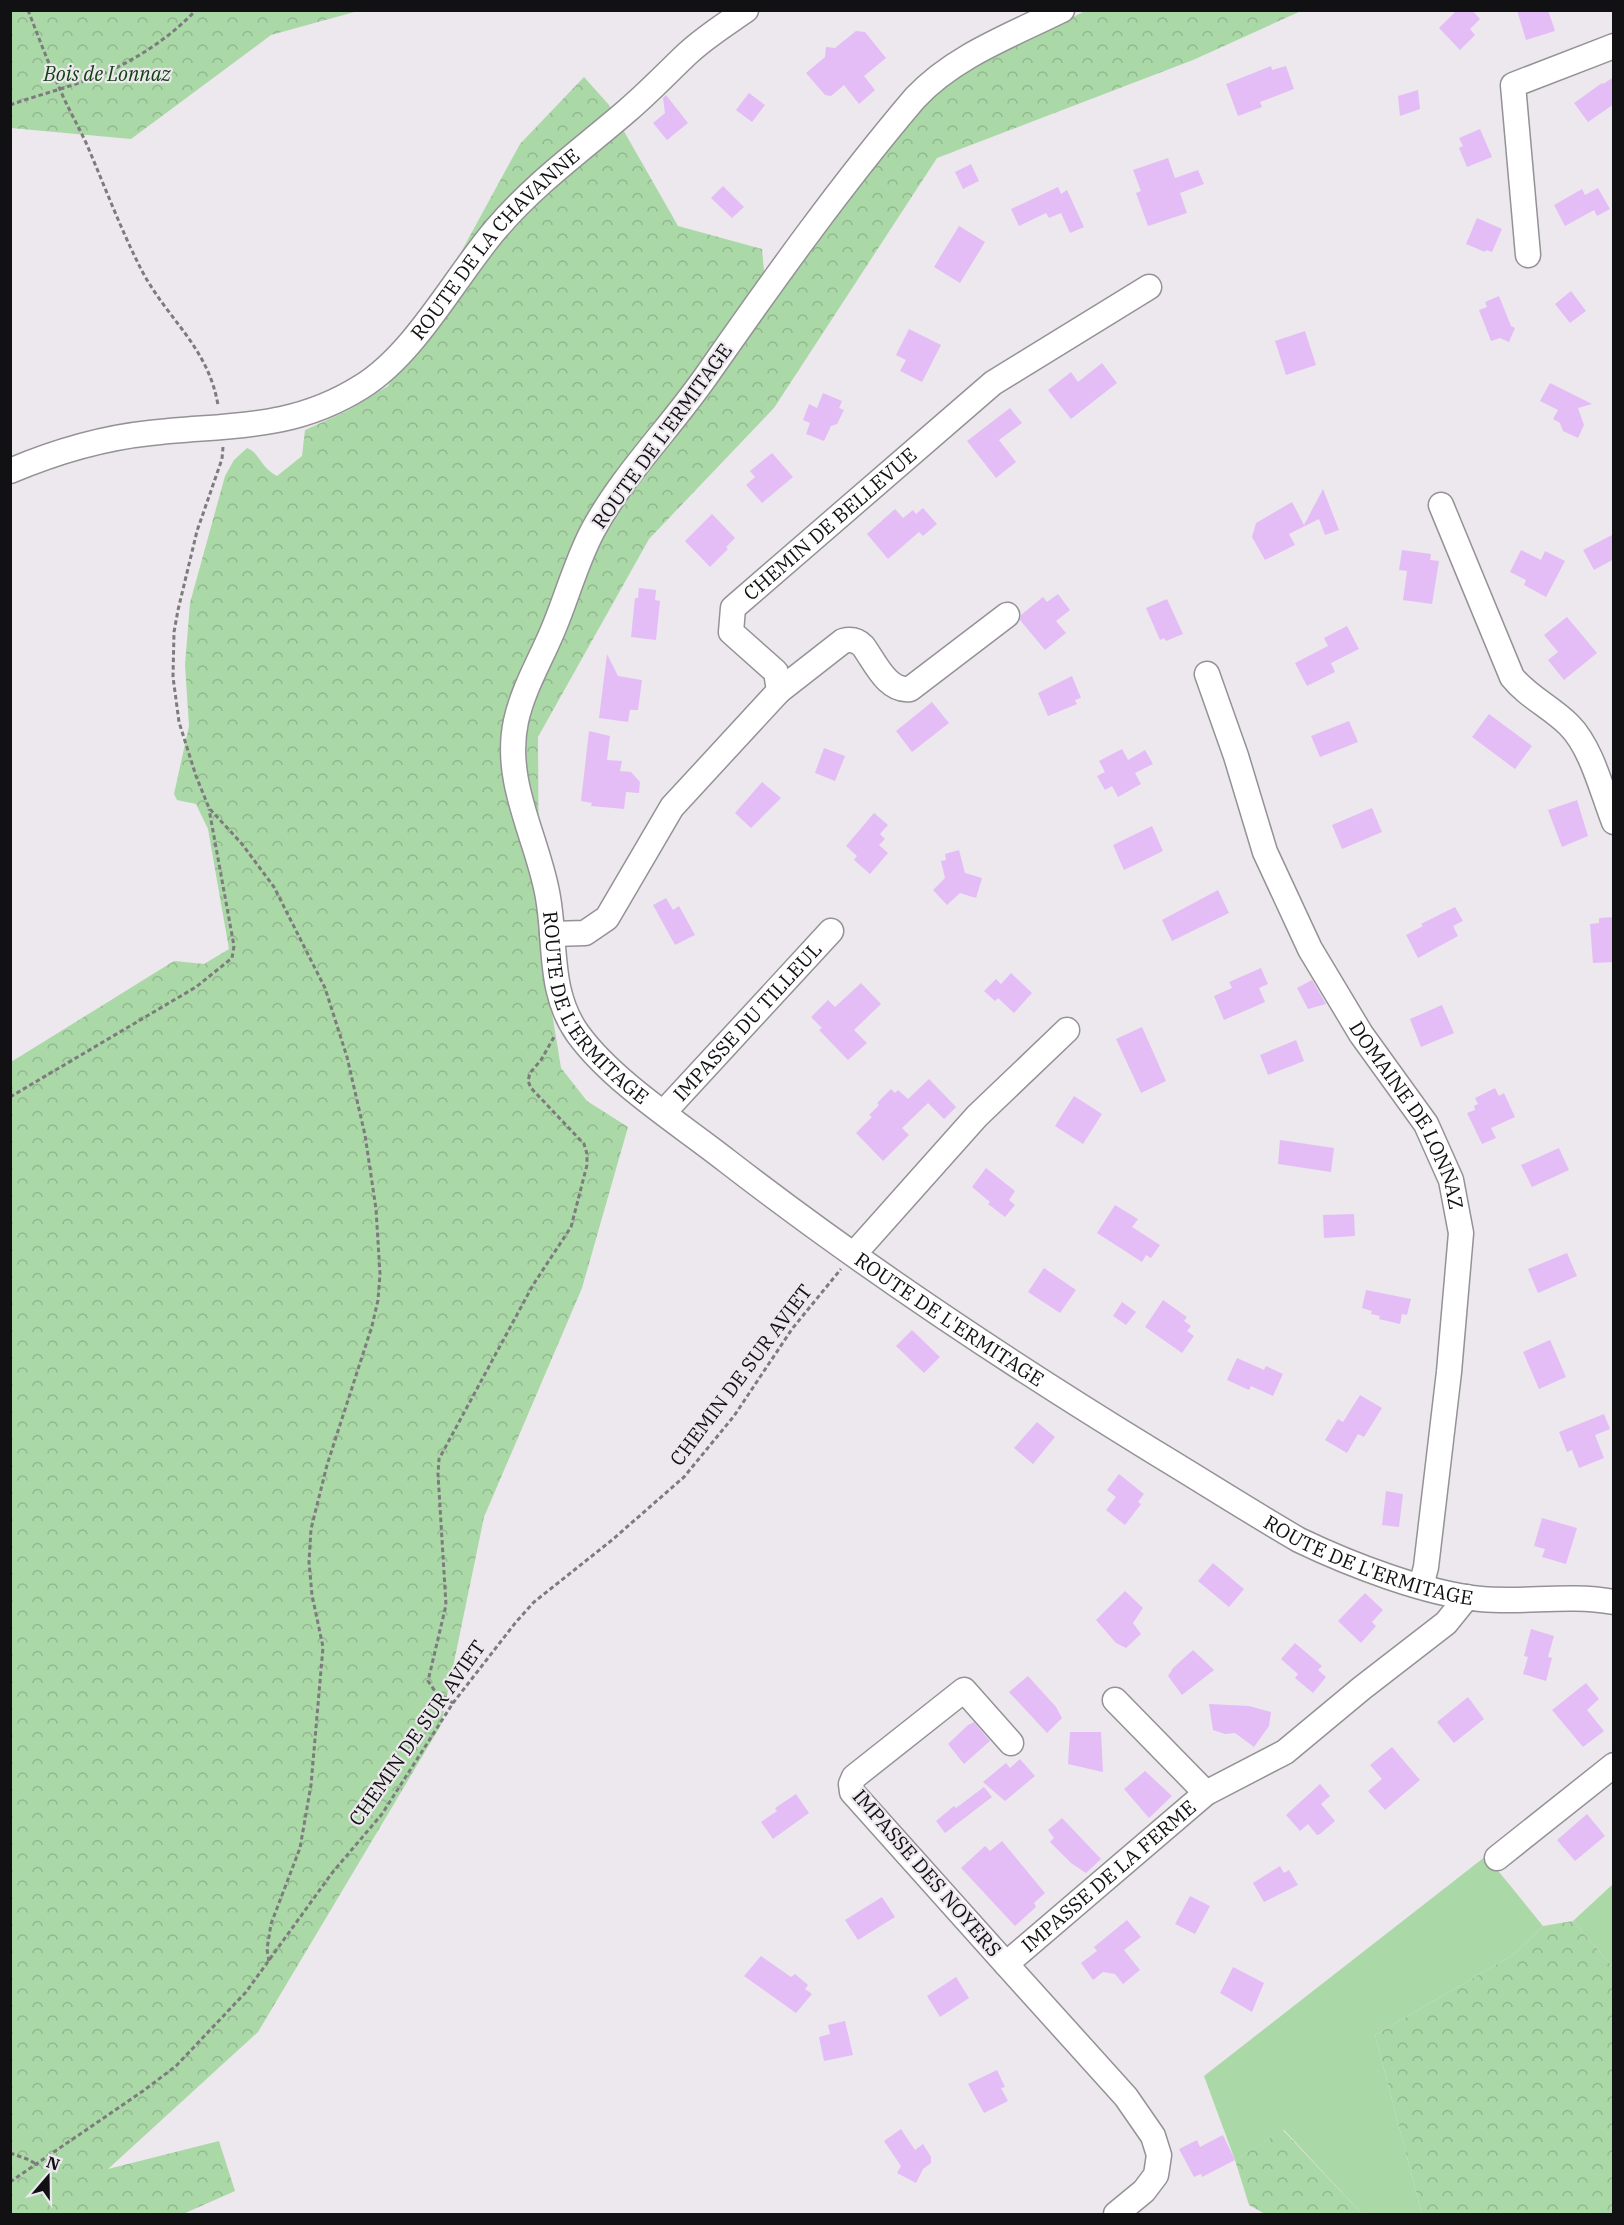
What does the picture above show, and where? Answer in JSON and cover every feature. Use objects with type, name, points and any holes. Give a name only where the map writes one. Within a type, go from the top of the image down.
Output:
[{"type":"street","name":"ROUTE DE LA CHAVANNE","points":[[10,471],[69,450],[115,438],[263,424],[304,413],[346,396],[378,375],[404,350],[497,228],[530,193],[642,98],[688,53],[716,30],[746,10]]},
{"type":"street","name":"ROUTE DE L'ERMITAGE","points":[[1062,10],[953,66],[930,83],[915,98],[767,289],[706,376],[640,461],[594,529],[582,552],[552,633],[527,685],[515,723],[512,764],[515,784],[546,885],[555,976],[566,1014],[580,1037],[598,1058],[773,1197],[1044,1384],[1283,1531],[1338,1557],[1421,1586],[1467,1597],[1498,1600],[1575,1597],[1614,1602]]},
{"type":"street","points":[[1528,255],[1513,85],[1614,46]]},
{"type":"street","name":"CHEMIN DE BELLEVUE","points":[[779,691],[776,672],[731,632],[733,608],[993,383],[1149,287]]},
{"type":"street","points":[[1441,505],[1512,677],[1529,694],[1562,719],[1577,735],[1588,755],[1614,822]]},
{"type":"street","points":[[552,934],[585,933],[607,918],[672,807],[779,691],[843,641],[860,642],[890,684],[900,689],[910,689],[1007,615]]},
{"type":"street","name":"DOMAINE DE LONNAZ","points":[[1207,674],[1236,756],[1265,852],[1310,949],[1361,1034],[1426,1124],[1451,1180],[1461,1233],[1449,1372],[1426,1568],[1421,1586]]},
{"type":"street","points":[[668,1115],[800,984],[832,942]]},
{"type":"street","points":[[854,1254],[976,1116],[1067,1030]]},
{"type":"street","name":"IMPASSE DE LA FERME","points":[[1116,2214],[1144,2191],[1156,2175],[1159,2155],[1154,2136],[1126,2097],[1006,1964],[1206,1793],[1285,1752],[1446,1623],[1467,1597]]},
{"type":"street","name":"IMPASSE DES NOYERS","points":[[1006,1964],[852,1792],[851,1784],[854,1777],[964,1690],[1011,1743]]},
{"type":"street","points":[[1115,1700],[1206,1793]]},
{"type":"street","points":[[1497,1858],[1614,1765]]},
{"type":"path","points":[[10,1097],[196,987],[232,958],[234,946],[209,808],[178,722],[173,655],[174,632],[197,531],[224,450],[215,388],[210,372],[193,343],[144,274],[59,89],[28,10]]},
{"type":"path","points":[[10,105],[95,77],[131,60],[165,37],[196,10]]},
{"type":"path","points":[[209,808],[242,844],[274,887],[325,988],[354,1087],[368,1155],[378,1230],[380,1274],[378,1300],[372,1326],[327,1465],[311,1529],[309,1562],[312,1595],[322,1647],[312,1773],[300,1848],[280,1895],[268,1936],[268,1962]]},
{"type":"path","points":[[453,1703],[435,1691],[428,1681],[446,1605],[439,1459],[533,1285],[571,1227],[577,1209],[586,1166],[587,1154],[584,1144],[531,1088],[528,1081],[530,1073],[541,1060],[566,1014]]},
{"type":"path","name":"CHEMIN DE SUR AVIET","points":[[10,2182],[144,2091],[176,2066],[246,1992],[332,1874],[382,1814],[453,1703],[490,1654],[534,1602],[612,1540],[684,1477],[734,1416],[803,1314],[854,1254]]},
{"type":"path","points":[[10,2153],[27,2158],[38,2165]]},
{"type":"green space","name":"Bois de Lonnaz","points":[[10,11],[358,11],[271,35],[131,139],[11,128]]},
{"type":"green space","points":[[1085,11],[1301,11],[1193,60],[937,158],[774,408],[649,539],[538,737],[539,903],[561,1068],[587,1101],[628,1127],[582,1288],[484,1517],[441,1725],[258,2032],[108,2169],[219,2141],[235,2191],[183,2214],[11,2214],[11,1062],[174,961],[204,964],[229,949],[208,829],[196,804],[177,800],[174,794],[189,726],[185,665],[190,603],[225,476],[234,460],[247,448],[255,453],[267,469],[277,476],[302,456],[305,430],[347,411],[388,386],[520,144],[584,77],[609,105],[678,226],[762,249],[767,305],[940,83]]},
{"type":"green space","points":[[1486,1856],[1543,1926],[1513,1955],[1375,2035],[1422,2214],[1362,2214],[1284,2130],[1235,2160],[1204,2076]]},
{"type":"green space","points":[[1613,1884],[1613,1967],[1573,1921]]},
{"type":"green space","points":[[1573,1921],[1613,1967],[1613,2214],[1422,2214],[1375,2035],[1513,1955],[1543,1926]]},
{"type":"green space","points":[[1283,2130],[1362,2214],[1265,2214],[1249,2205],[1235,2160]]},
{"type":"building","points":[[1457,10],[1472,10],[1480,19],[1470,29],[1475,35],[1460,50],[1439,28]]},
{"type":"building","points":[[1517,10],[1548,10],[1555,31],[1526,40]]},
{"type":"building","points":[[856,31],[865,32],[886,58],[864,76],[875,90],[859,104],[844,85],[831,96],[825,95],[806,73],[825,57],[826,47],[835,48]]},
{"type":"building","points":[[1271,66],[1272,70],[1286,66],[1294,89],[1260,102],[1262,107],[1238,116],[1226,84]]},
{"type":"building","points":[[1614,77],[1614,104],[1588,122],[1574,103]]},
{"type":"building","points":[[1418,90],[1420,109],[1400,116],[1398,96]]},
{"type":"building","points":[[749,93],[765,105],[752,122],[736,110]]},
{"type":"building","points":[[666,95],[688,123],[667,140],[653,123],[665,113],[663,98]]},
{"type":"building","points":[[1480,129],[1492,157],[1467,167],[1459,148],[1463,146],[1459,138]]},
{"type":"building","points":[[1168,158],[1175,178],[1198,170],[1204,184],[1180,193],[1187,213],[1148,226],[1136,193],[1141,191],[1133,170]]},
{"type":"building","points":[[971,164],[979,181],[963,189],[955,172]]},
{"type":"building","points":[[723,186],[744,207],[732,218],[711,198]]},
{"type":"building","points":[[1058,187],[1061,194],[1067,190],[1084,227],[1070,233],[1061,213],[1049,218],[1046,213],[1019,226],[1011,209]]},
{"type":"building","points":[[1598,188],[1610,209],[1597,216],[1594,210],[1565,226],[1554,205],[1582,189],[1585,195]]},
{"type":"building","points":[[1477,218],[1502,229],[1492,252],[1486,250],[1485,252],[1466,244]]},
{"type":"building","points":[[959,226],[985,242],[960,283],[934,267]]},
{"type":"building","points":[[1571,291],[1586,311],[1570,323],[1555,304]]},
{"type":"building","points":[[1499,296],[1511,326],[1515,328],[1509,342],[1500,338],[1491,341],[1479,310],[1487,307],[1485,302]]},
{"type":"building","points":[[909,329],[941,345],[922,382],[900,371],[906,360],[896,355]]},
{"type":"building","points":[[1305,331],[1316,365],[1286,375],[1275,341]]},
{"type":"building","points":[[1102,363],[1117,383],[1071,419],[1048,390],[1071,372],[1078,382]]},
{"type":"building","points":[[1550,383],[1592,404],[1578,408],[1584,425],[1578,438],[1563,431],[1560,423],[1553,419],[1558,410],[1540,401]]},
{"type":"building","points":[[823,393],[842,401],[839,408],[844,410],[837,424],[831,426],[824,441],[806,434],[810,423],[803,420],[809,404],[817,408]]},
{"type":"building","points":[[1010,408],[1022,423],[999,440],[1016,462],[996,478],[967,441]]},
{"type":"building","points":[[772,453],[793,477],[762,503],[746,485],[755,477],[750,471]]},
{"type":"building","points":[[1323,489],[1339,530],[1325,535],[1319,519],[1289,534],[1295,545],[1265,560],[1252,537],[1256,523],[1292,502],[1304,525]]},
{"type":"building","points":[[923,508],[937,524],[923,536],[919,532],[888,559],[867,534],[895,509],[903,518],[913,510],[916,514]]},
{"type":"building","points":[[712,514],[735,538],[726,547],[728,549],[710,567],[685,541]]},
{"type":"building","points":[[1614,534],[1614,559],[1594,570],[1583,550]]},
{"type":"building","points":[[1402,550],[1431,554],[1430,560],[1439,561],[1432,604],[1403,600],[1407,571],[1399,570]]},
{"type":"building","points":[[1521,550],[1541,560],[1545,551],[1565,561],[1546,597],[1524,585],[1526,580],[1510,572]]},
{"type":"building","points":[[639,588],[656,590],[655,600],[660,601],[656,640],[631,637],[635,598],[638,598]]},
{"type":"building","points":[[1058,594],[1070,610],[1056,621],[1066,633],[1045,650],[1020,620],[1021,615],[1043,597],[1047,602]]},
{"type":"building","points":[[1167,599],[1183,634],[1166,641],[1164,638],[1160,640],[1146,608]]},
{"type":"building","points":[[1567,617],[1597,653],[1564,680],[1548,660],[1558,652],[1544,635]]},
{"type":"building","points":[[1347,626],[1359,649],[1331,663],[1335,672],[1307,686],[1295,663],[1328,646],[1324,638]]},
{"type":"building","points":[[607,654],[618,676],[642,680],[638,710],[630,710],[628,722],[599,718]]},
{"type":"building","points":[[1072,676],[1081,698],[1075,700],[1077,704],[1048,716],[1038,693]]},
{"type":"building","points":[[932,702],[949,723],[912,752],[896,731]]},
{"type":"building","points":[[1489,714],[1532,746],[1515,769],[1472,737]]},
{"type":"building","points":[[1349,721],[1358,742],[1320,757],[1311,736]]},
{"type":"building","points":[[589,731],[610,736],[607,760],[622,761],[620,771],[631,772],[640,782],[639,793],[626,792],[624,809],[591,806],[592,803],[581,801]]},
{"type":"building","points":[[824,748],[845,756],[835,781],[815,773]]},
{"type":"building","points":[[1122,749],[1128,760],[1145,750],[1153,764],[1135,773],[1141,784],[1118,797],[1112,786],[1105,790],[1097,776],[1105,772],[1099,761]]},
{"type":"building","points":[[762,782],[781,798],[751,828],[735,813]]},
{"type":"building","points":[[1577,800],[1588,836],[1562,847],[1548,810]]},
{"type":"building","points":[[1372,808],[1382,832],[1342,849],[1332,825]]},
{"type":"building","points":[[874,813],[888,825],[880,834],[885,839],[879,845],[888,853],[870,874],[854,860],[857,856],[846,846]]},
{"type":"building","points":[[1152,826],[1163,851],[1124,870],[1113,845]]},
{"type":"building","points":[[959,850],[965,873],[982,878],[976,898],[960,893],[947,905],[933,890],[945,878],[941,861],[946,860],[945,854]]},
{"type":"building","points":[[1218,890],[1229,913],[1172,941],[1162,920]]},
{"type":"building","points":[[666,898],[673,910],[679,906],[695,935],[675,945],[653,905]]},
{"type":"building","points":[[1455,907],[1463,921],[1453,926],[1458,936],[1418,958],[1406,935],[1423,926],[1421,924]]},
{"type":"building","points":[[1614,917],[1614,962],[1593,963],[1590,924],[1599,923],[1599,918]]},
{"type":"building","points":[[1261,968],[1268,984],[1259,988],[1265,1002],[1224,1020],[1214,996],[1232,988],[1229,982]]},
{"type":"building","points":[[1011,973],[1032,993],[1014,1013],[998,998],[995,1001],[984,991],[996,979],[1001,984]]},
{"type":"building","points":[[1312,980],[1326,1004],[1308,1009],[1297,988]]},
{"type":"building","points":[[861,983],[881,1004],[854,1030],[867,1043],[848,1060],[819,1030],[822,1028],[811,1017],[828,1000],[835,1007]]},
{"type":"building","points":[[1442,1005],[1454,1033],[1421,1047],[1410,1019]]},
{"type":"building","points":[[1142,1027],[1166,1081],[1141,1093],[1116,1039]]},
{"type":"building","points":[[1296,1040],[1304,1061],[1268,1075],[1260,1055]]},
{"type":"building","points":[[929,1079],[956,1107],[944,1119],[928,1103],[902,1128],[909,1135],[883,1161],[856,1133],[872,1117],[869,1115],[879,1105],[877,1103],[891,1089],[895,1093],[898,1090],[908,1099]]},
{"type":"building","points":[[1495,1088],[1499,1096],[1504,1093],[1515,1117],[1491,1128],[1496,1138],[1482,1144],[1467,1113],[1475,1110],[1474,1106],[1478,1104],[1475,1098]]},
{"type":"building","points":[[1074,1096],[1102,1114],[1083,1144],[1055,1126]]},
{"type":"building","points":[[1280,1140],[1334,1148],[1331,1172],[1278,1164]]},
{"type":"building","points":[[1559,1148],[1569,1170],[1532,1187],[1521,1165]]},
{"type":"building","points":[[986,1168],[1015,1191],[1009,1200],[1015,1205],[1005,1217],[988,1204],[990,1202],[972,1187]]},
{"type":"building","points":[[1115,1205],[1138,1219],[1132,1227],[1160,1245],[1151,1258],[1146,1255],[1142,1262],[1097,1233]]},
{"type":"building","points":[[1354,1214],[1355,1236],[1324,1238],[1323,1215]]},
{"type":"building","points":[[1567,1253],[1577,1276],[1538,1293],[1528,1269]]},
{"type":"building","points":[[1044,1268],[1076,1290],[1060,1313],[1028,1292]]},
{"type":"building","points":[[1366,1290],[1411,1299],[1407,1315],[1402,1314],[1400,1324],[1379,1319],[1380,1316],[1371,1314],[1372,1311],[1362,1308]]},
{"type":"building","points":[[1163,1300],[1187,1317],[1184,1321],[1191,1326],[1187,1331],[1194,1336],[1182,1353],[1145,1327]]},
{"type":"building","points":[[1122,1302],[1136,1312],[1126,1325],[1113,1316]]},
{"type":"building","points":[[912,1330],[940,1357],[924,1373],[896,1346]]},
{"type":"building","points":[[1550,1340],[1566,1377],[1539,1389],[1523,1352]]},
{"type":"building","points":[[1237,1358],[1264,1370],[1266,1366],[1283,1374],[1273,1396],[1251,1386],[1249,1390],[1227,1380]]},
{"type":"building","points":[[1360,1395],[1382,1408],[1364,1437],[1358,1434],[1347,1453],[1325,1440],[1338,1419],[1343,1422]]},
{"type":"building","points":[[1604,1414],[1610,1429],[1595,1435],[1604,1458],[1579,1468],[1572,1450],[1567,1452],[1559,1432]]},
{"type":"building","points":[[1037,1422],[1055,1437],[1033,1464],[1014,1448]]},
{"type":"building","points":[[1119,1474],[1144,1494],[1138,1502],[1141,1504],[1125,1525],[1106,1510],[1116,1497],[1107,1490]]},
{"type":"building","points":[[1386,1491],[1403,1494],[1399,1527],[1382,1525]]},
{"type":"building","points":[[1542,1518],[1577,1528],[1566,1564],[1542,1557],[1545,1549],[1534,1546]]},
{"type":"building","points":[[1213,1563],[1244,1589],[1229,1607],[1198,1581]]},
{"type":"building","points":[[1125,1591],[1143,1608],[1133,1623],[1141,1634],[1126,1648],[1116,1643],[1096,1620]]},
{"type":"building","points":[[1365,1593],[1383,1610],[1372,1622],[1376,1626],[1361,1643],[1338,1621]]},
{"type":"building","points":[[1531,1629],[1554,1636],[1548,1657],[1552,1658],[1546,1681],[1523,1674],[1528,1657],[1524,1656]]},
{"type":"building","points":[[1295,1643],[1322,1666],[1318,1670],[1326,1677],[1313,1693],[1295,1678],[1298,1674],[1281,1659]]},
{"type":"building","points":[[1193,1650],[1214,1670],[1182,1695],[1168,1676],[1173,1668]]},
{"type":"building","points":[[1028,1676],[1056,1707],[1062,1718],[1047,1733],[1009,1692]]},
{"type":"building","points":[[1586,1683],[1599,1699],[1587,1710],[1604,1731],[1583,1747],[1552,1710]]},
{"type":"building","points":[[1468,1697],[1484,1719],[1454,1743],[1437,1722]]},
{"type":"building","points":[[1209,1704],[1249,1706],[1271,1712],[1269,1726],[1254,1747],[1235,1733],[1225,1734],[1213,1730]]},
{"type":"building","points":[[974,1722],[990,1741],[964,1764],[948,1744]]},
{"type":"building","points":[[1070,1732],[1101,1732],[1103,1772],[1068,1764]]},
{"type":"building","points":[[1392,1747],[1420,1780],[1385,1810],[1368,1791],[1382,1779],[1370,1765]]},
{"type":"building","points":[[1020,1759],[1035,1776],[1005,1801],[983,1782],[1006,1763],[1010,1768]]},
{"type":"building","points":[[1145,1771],[1172,1796],[1149,1818],[1124,1789]]},
{"type":"building","points":[[1320,1784],[1330,1796],[1321,1804],[1335,1821],[1317,1835],[1308,1824],[1300,1831],[1286,1815]]},
{"type":"building","points":[[984,1787],[992,1797],[945,1833],[936,1821],[954,1806],[956,1808]]},
{"type":"building","points":[[796,1794],[809,1813],[773,1839],[761,1822],[777,1811],[775,1808]]},
{"type":"building","points":[[1587,1814],[1605,1836],[1575,1861],[1557,1840]]},
{"type":"building","points":[[1062,1818],[1101,1859],[1086,1873],[1071,1863],[1050,1842],[1054,1838],[1048,1830]]},
{"type":"building","points":[[1002,1841],[1045,1893],[1034,1903],[1036,1907],[1015,1926],[961,1868],[985,1846],[990,1851]]},
{"type":"building","points":[[1280,1866],[1284,1873],[1289,1870],[1298,1885],[1264,1902],[1253,1883]]},
{"type":"building","points":[[1190,1896],[1210,1906],[1195,1934],[1175,1924]]},
{"type":"building","points":[[882,1897],[895,1917],[858,1940],[845,1920]]},
{"type":"building","points":[[1127,1920],[1141,1937],[1124,1950],[1140,1970],[1123,1984],[1115,1974],[1103,1972],[1093,1980],[1081,1963],[1097,1951],[1094,1947]]},
{"type":"building","points":[[761,1956],[791,1977],[795,1974],[808,1985],[805,1989],[812,1994],[796,2013],[744,1976]]},
{"type":"building","points":[[1233,1967],[1264,1983],[1252,2012],[1220,1993]]},
{"type":"building","points":[[956,1977],[969,1998],[940,2017],[927,1996]]},
{"type":"building","points":[[845,2021],[853,2055],[824,2061],[819,2037],[830,2034],[828,2025]]},
{"type":"building","points":[[997,2070],[1005,2087],[1001,2088],[1008,2101],[984,2113],[968,2084]]},
{"type":"building","points":[[901,2129],[915,2150],[923,2144],[931,2157],[931,2163],[923,2169],[916,2183],[897,2173],[901,2166],[884,2141]]},
{"type":"building","points":[[1223,2135],[1235,2160],[1202,2177],[1201,2174],[1194,2177],[1179,2149],[1197,2140],[1200,2147]]}]
